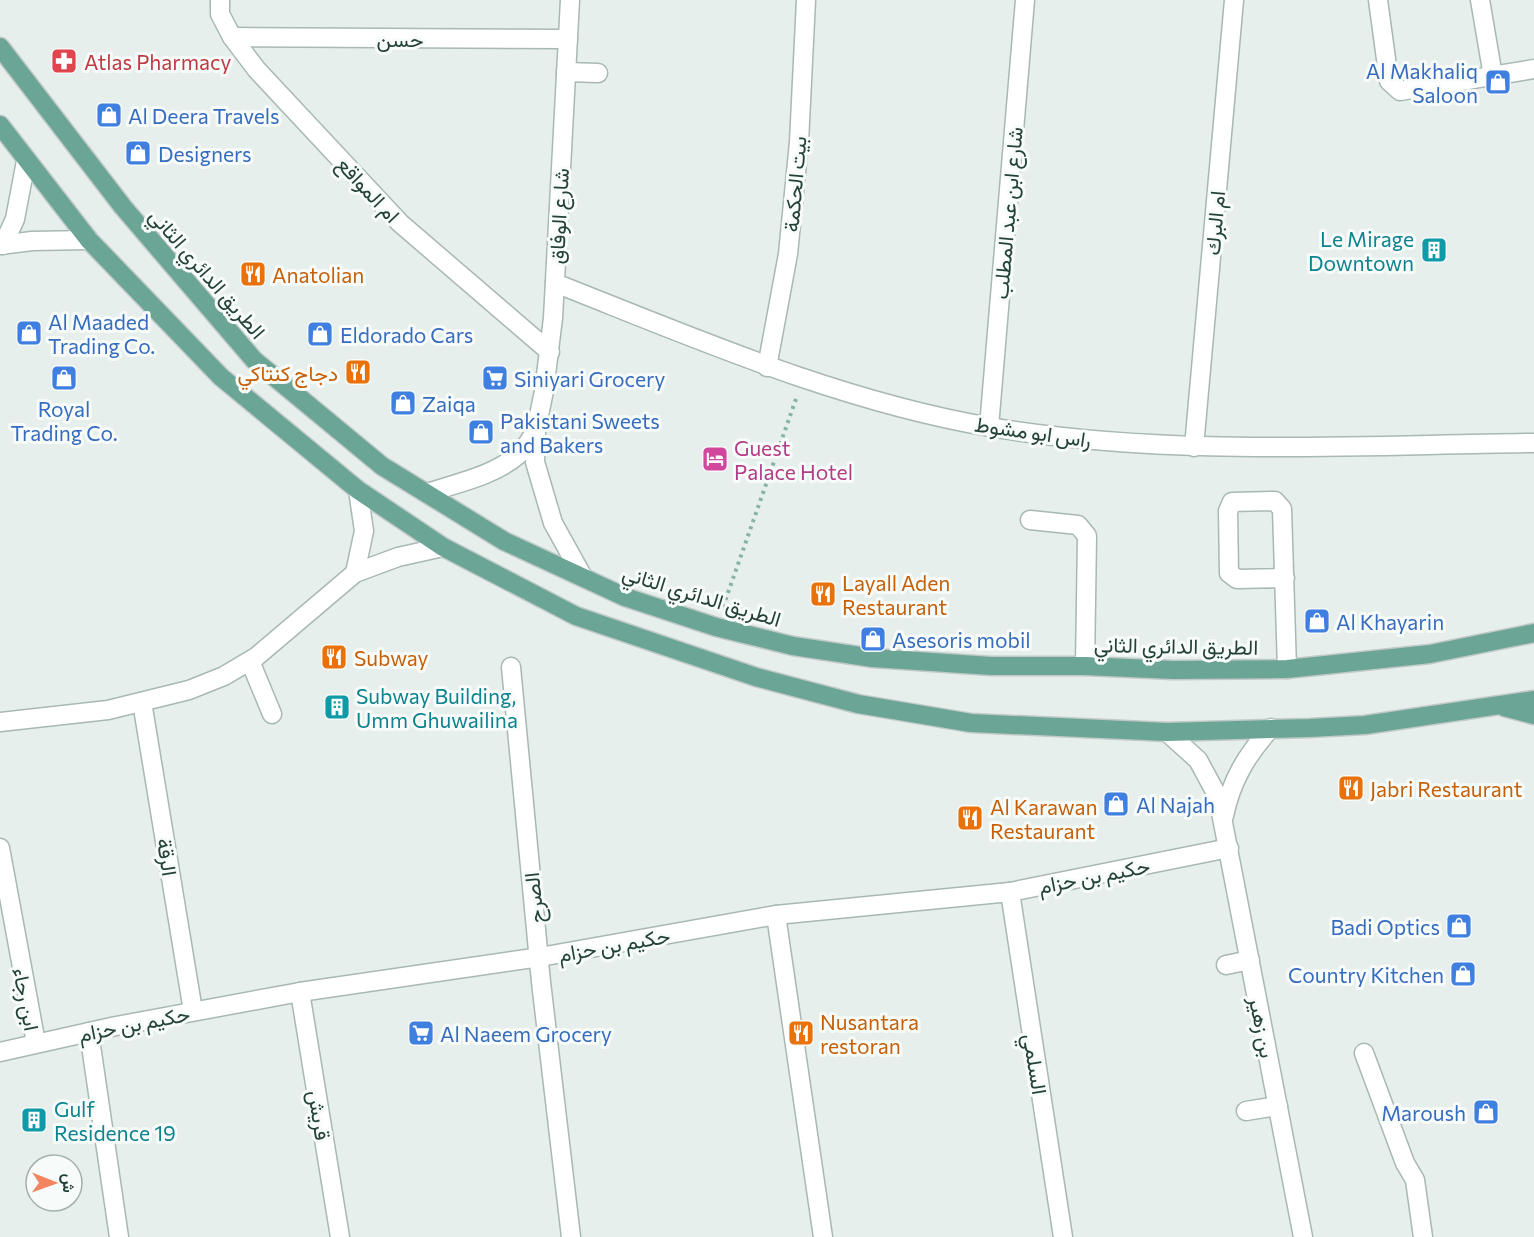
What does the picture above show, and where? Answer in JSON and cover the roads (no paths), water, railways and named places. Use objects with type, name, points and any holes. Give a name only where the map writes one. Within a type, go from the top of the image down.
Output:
[{"type":"main road","name":"الطريق الدائري الثاني","points":[[0,47],[123,207],[254,360],[382,466],[504,541],[625,597],[716,627],[794,646],[873,658],[991,666],[1085,666],[1173,670],[1287,669],[1391,660],[1508,640],[1534,633]]},
{"type":"main road","points":[[0,125],[89,240],[221,377],[358,490],[443,547],[576,616],[756,677],[858,705],[971,723],[1167,732],[1271,729],[1365,725],[1503,707],[1534,700]]},
{"type":"main road","points":[[1508,640],[1534,625]]},
{"type":"main road","points":[[1503,707],[1534,716]]},
{"type":"street","name":"ام المواقع","points":[[220,0],[220,14],[232,37],[257,70],[400,223],[550,352]]},
{"type":"street","name":"شارع الوفاق","points":[[570,0],[550,352],[536,430],[535,462],[553,523],[583,577]]},
{"type":"street","name":"بيت الحكمة","points":[[767,367],[788,254],[798,142],[806,0]]},
{"type":"street","name":"شارع ابن عبد المطلب","points":[[989,427],[1026,0]]},
{"type":"street","name":"ام البرك","points":[[1194,447],[1234,0]]},
{"type":"street","points":[[1378,0],[1389,81],[1400,91],[1534,69]]},
{"type":"street","points":[[1480,0],[1493,76]]},
{"type":"street","name":"حسن","points":[[232,37],[568,39]]},
{"type":"street","points":[[566,72],[598,73]]},
{"type":"street","points":[[1,245],[15,219],[26,161]]},
{"type":"street","points":[[1,245],[32,241],[89,240]]},
{"type":"street","name":"راس ابو مشوط","points":[[555,284],[767,367],[877,402],[989,427],[1071,438],[1194,447],[1534,443]]},
{"type":"street","name":"شارع الوفاق","points":[[427,493],[475,478],[500,466],[520,453],[536,430]]},
{"type":"street","points":[[355,573],[364,531],[358,490]]},
{"type":"street","points":[[1285,578],[1237,579],[1229,573],[1228,511],[1232,502],[1271,501],[1281,506],[1285,578],[1287,669]]},
{"type":"street","points":[[1030,520],[1078,525],[1087,536],[1085,666]]},
{"type":"street","points":[[0,722],[108,710],[189,690],[224,676],[253,659],[286,635],[355,573],[398,557],[443,547]]},
{"type":"street","points":[[253,659],[274,688]]},
{"type":"street","points":[[253,659],[272,714]]},
{"type":"street","name":"الصرح","points":[[511,667],[571,1237]]},
{"type":"street","name":"الرقة","points":[[142,702],[193,1011]]},
{"type":"street","name":"بن زهير","points":[[1223,817],[1228,797],[1245,760],[1271,729]]},
{"type":"street","name":"بن زهير","points":[[1167,732],[1198,760],[1215,790],[1223,817],[1303,1237]]},
{"type":"street","name":"ابن رجاء","points":[[0,848],[36,1043]]},
{"type":"street","name":"حكيم بن حزام","points":[[0,1052],[193,1011],[300,992],[540,957],[776,915],[1010,891],[1229,848]]},
{"type":"street","name":"السلمي","points":[[1010,891],[1063,1237]]},
{"type":"street","points":[[776,915],[823,1237]]},
{"type":"street","points":[[1226,965],[1250,960]]},
{"type":"street","name":"قريش","points":[[300,992],[340,1237]]},
{"type":"street","points":[[89,1032],[119,1237]]},
{"type":"street","points":[[1364,1053],[1405,1163],[1415,1180],[1423,1237]]},
{"type":"street","points":[[1246,1111],[1278,1106]]},
{"type":"place","name":"Atlas Pharmacy","points":[[64,61]]},
{"type":"place","name":"Al Makhaliq Saloon","points":[[1498,82]]},
{"type":"place","name":"Al Deera Travels","points":[[109,115]]},
{"type":"place","name":"Designers","points":[[138,153]]},
{"type":"place","name":"Le Mirage Downtown","points":[[1434,250]]},
{"type":"place","name":"Anatolian","points":[[253,274]]},
{"type":"place","name":"Al Maaded Trading Co.","points":[[29,333]]},
{"type":"place","name":"Eldorado Cars","points":[[320,334]]},
{"type":"place","name":"دجاج كنتاكي","points":[[358,372]]},
{"type":"place","name":"Royal Trading Co.","points":[[64,378]]},
{"type":"place","name":"Siniyari Grocery","points":[[495,378]]},
{"type":"place","name":"Zaiqa","points":[[403,403]]},
{"type":"place","name":"Pakistani Sweets and Bakers","points":[[481,432]]},
{"type":"place","name":"Guest Palace Hotel","points":[[715,459]]},
{"type":"place","name":"Layall Aden Restaurant","points":[[823,594]]},
{"type":"place","name":"Al Khayarin","points":[[1317,621]]},
{"type":"place","name":"Asesoris mobil","points":[[873,639]]},
{"type":"place","name":"Subway","points":[[334,657]]},
{"type":"place","name":"Subway Building, Umm Ghuwailina","points":[[337,707]]},
{"type":"place","name":"Jabri Restaurant","points":[[1351,788]]},
{"type":"place","name":"Al Najah","points":[[1116,804]]},
{"type":"place","name":"Al Karawan Restaurant","points":[[970,818]]},
{"type":"place","name":"Badi Optics","points":[[1459,926]]},
{"type":"place","name":"Country Kitchen","points":[[1463,974]]},
{"type":"place","name":"Al Naeem Grocery","points":[[421,1033]]},
{"type":"place","name":"Nusantara restoran","points":[[801,1033]]},
{"type":"place","name":"Maroush","points":[[1486,1112]]},
{"type":"place","name":"Gulf Residence 19","points":[[34,1120]]}]
